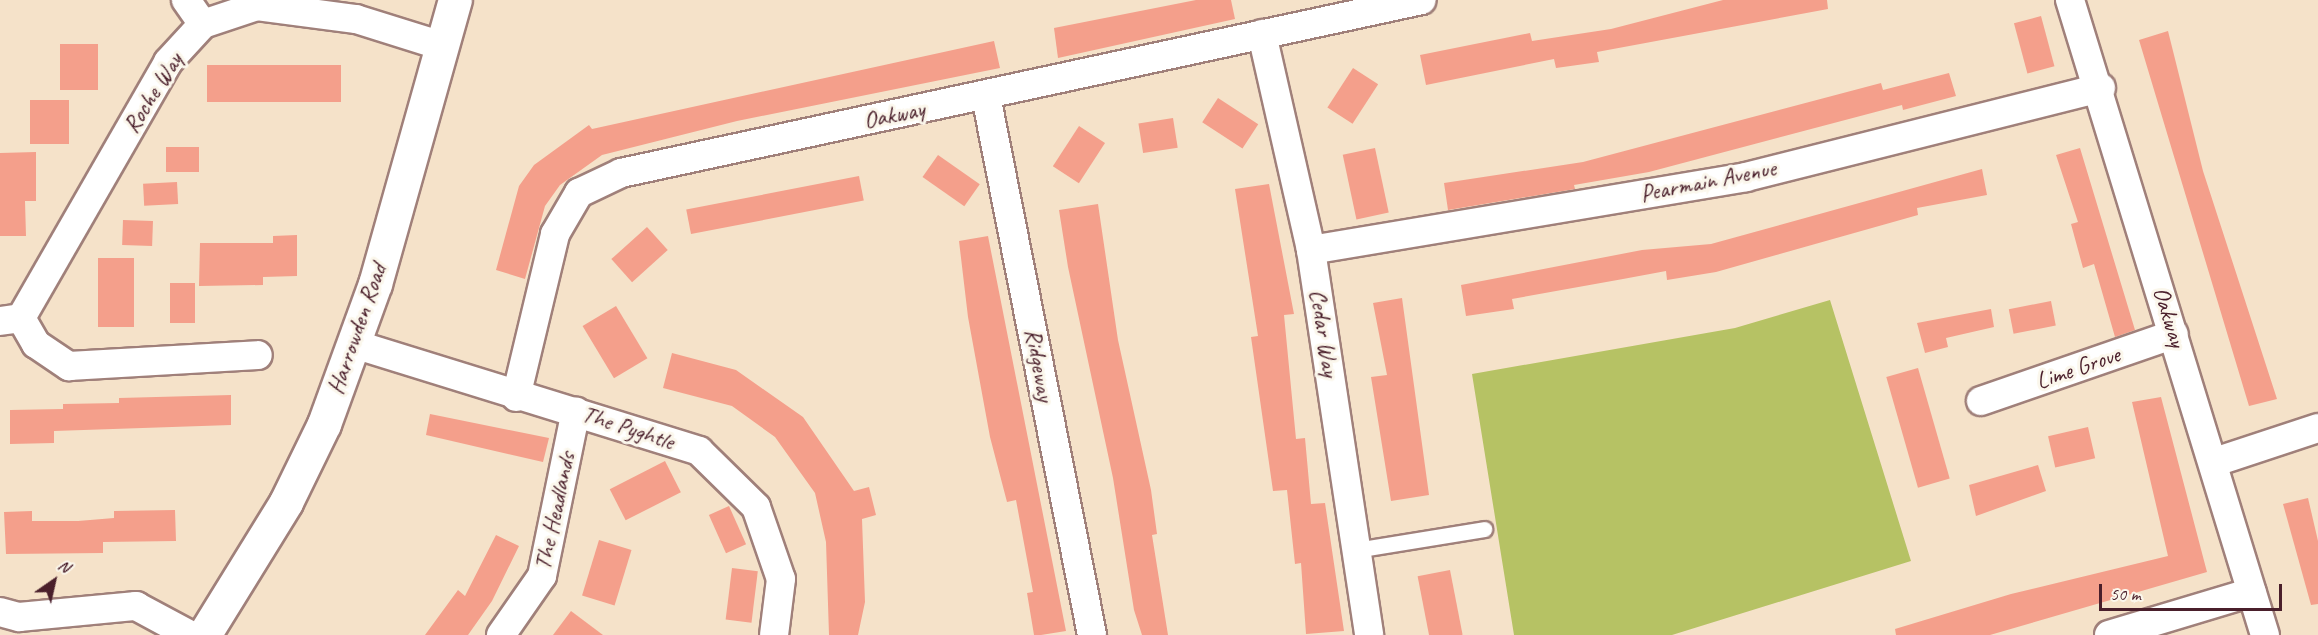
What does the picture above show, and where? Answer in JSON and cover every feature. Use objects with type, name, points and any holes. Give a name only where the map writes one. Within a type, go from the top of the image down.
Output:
[{"type":"main road","name":"Harrowden Road","points":[[204,635],[286,502],[324,424],[354,344],[455,0]]},
{"type":"street","points":[[186,0],[203,24]]},
{"type":"street","name":"Oakway","points":[[516,397],[555,234],[579,193],[621,173],[1422,0]]},
{"type":"street","name":"Oakway","points":[[2070,0],[2101,88],[2265,635]]},
{"type":"street","name":"Roche Way","points":[[258,355],[69,366],[36,344],[10,319],[168,62],[203,24],[257,6],[356,19],[442,45]]},
{"type":"street","name":"Cedar Way","points":[[1262,34],[1311,250],[1369,635]]},
{"type":"street","name":"Pearmain Avenue","points":[[1311,250],[1746,177],[2101,88]]},
{"type":"street","name":"Ridgeway","points":[[986,96],[1092,635]]},
{"type":"street","name":"Lime Grove","points":[[1981,401],[2174,334]]},
{"type":"street","name":"The Pyghtle","points":[[354,344],[516,397],[576,411],[699,451],[756,507],[781,579],[774,635]]},
{"type":"street","name":"The Headlands","points":[[501,635],[542,576],[576,411]]},
{"type":"street","points":[[2215,462],[2318,428]]},
{"type":"street","points":[[2109,635],[2252,592]]},
{"type":"street","points":[[0,612],[19,617],[136,606],[190,635]]},
{"type":"lane","points":[[1356,550],[1484,530]]},
{"type":"green space","points":[[1830,300],[1911,561],[1672,635],[1514,635],[1472,374],[1735,328]]},
{"type":"building","points":[[1196,0],[1231,0],[1235,19],[1058,58],[1054,28]]},
{"type":"building","points":[[1723,0],[1827,0],[1828,9],[1597,52],[1599,62],[1556,68],[1554,59],[1426,85],[1420,55],[1530,33],[1532,41],[1611,29]]},
{"type":"building","points":[[2041,16],[2054,66],[2027,73],[2014,23]]},
{"type":"building","points":[[2168,31],[2203,171],[2277,399],[2249,406],[2139,40]]},
{"type":"building","points":[[994,41],[1000,68],[737,121],[602,155],[560,185],[545,206],[525,279],[496,270],[519,186],[534,165],[589,125],[592,129]]},
{"type":"building","points":[[60,44],[98,44],[98,90],[60,90]]},
{"type":"building","points":[[207,65],[341,65],[341,102],[207,102]]},
{"type":"building","points":[[1353,68],[1378,84],[1353,124],[1327,107]]},
{"type":"building","points":[[1949,73],[1956,96],[1903,110],[1902,105],[1649,172],[1574,185],[1575,189],[1448,210],[1444,183],[1583,162],[1881,83],[1883,90]]},
{"type":"building","points":[[1218,98],[1258,124],[1242,148],[1202,122]]},
{"type":"building","points":[[30,100],[69,100],[69,144],[30,144]]},
{"type":"building","points":[[1173,118],[1178,148],[1143,153],[1138,123]]},
{"type":"building","points":[[1079,126],[1105,143],[1079,183],[1053,166]]},
{"type":"building","points":[[166,147],[199,147],[199,172],[166,172]]},
{"type":"building","points":[[1375,148],[1389,213],[1356,219],[1343,155]]},
{"type":"building","points":[[2080,148],[2135,330],[2115,337],[2094,264],[2083,268],[2071,224],[2078,222],[2056,155]]},
{"type":"building","points":[[36,152],[36,201],[25,201],[26,236],[0,236],[0,153]]},
{"type":"building","points":[[938,155],[980,184],[964,206],[923,177]]},
{"type":"building","points":[[1982,169],[1987,195],[1917,208],[1918,215],[1716,272],[1667,280],[1666,271],[1512,299],[1514,309],[1466,316],[1461,285],[1642,250],[1711,244]]},
{"type":"building","points":[[859,176],[864,201],[691,234],[686,210]]},
{"type":"building","points":[[177,182],[178,204],[144,206],[143,184]]},
{"type":"building","points":[[1269,184],[1294,314],[1284,315],[1296,439],[1305,438],[1311,504],[1325,503],[1344,631],[1306,634],[1301,563],[1295,564],[1287,490],[1273,491],[1251,337],[1258,336],[1235,189]]},
{"type":"building","points":[[1098,204],[1118,340],[1151,490],[1157,534],[1152,535],[1168,635],[1142,635],[1134,610],[1113,478],[1068,267],[1059,210]]},
{"type":"building","points":[[123,220],[153,221],[152,246],[122,245]]},
{"type":"building","points":[[647,227],[668,250],[632,282],[611,259]]},
{"type":"building","points":[[297,235],[297,276],[263,277],[263,285],[199,286],[200,243],[273,243],[273,236]]},
{"type":"building","points":[[988,236],[1066,631],[1034,635],[1027,593],[1033,592],[1016,500],[1007,502],[990,437],[968,317],[959,241]]},
{"type":"building","points":[[98,258],[134,258],[134,327],[98,327]]},
{"type":"building","points":[[170,283],[195,283],[195,323],[170,323]]},
{"type":"building","points":[[1402,298],[1429,495],[1391,501],[1371,377],[1387,375],[1373,303]]},
{"type":"building","points":[[2051,301],[2056,326],[2014,334],[2009,309]]},
{"type":"building","points":[[616,306],[647,358],[614,378],[583,326]]},
{"type":"building","points":[[1991,309],[1994,327],[1946,338],[1948,347],[1925,353],[1917,323]]},
{"type":"building","points":[[672,353],[736,370],[803,417],[854,491],[869,487],[876,515],[862,519],[865,602],[858,635],[829,635],[826,542],[815,493],[775,437],[732,406],[663,388]]},
{"type":"building","points":[[1918,368],[1950,479],[1918,488],[1886,377]]},
{"type":"building","points":[[231,395],[231,425],[54,431],[54,443],[10,444],[10,410],[63,409],[63,404],[119,403],[119,398]]},
{"type":"building","points":[[2161,397],[2207,572],[1990,635],[1896,635],[1895,629],[2011,594],[2168,556],[2132,402]]},
{"type":"building","points":[[430,414],[549,438],[543,462],[426,435]]},
{"type":"building","points":[[2088,427],[2095,458],[2055,467],[2048,436]]},
{"type":"building","points":[[665,461],[681,492],[626,520],[610,489]]},
{"type":"building","points":[[2038,465],[2046,491],[1976,516],[1969,485]]},
{"type":"building","points":[[2308,498],[2318,541],[2318,604],[2311,605],[2283,504]]},
{"type":"building","points":[[729,506],[746,544],[726,553],[709,515]]},
{"type":"building","points":[[175,510],[176,541],[103,542],[103,553],[6,554],[4,512],[32,511],[32,521],[78,521],[114,518],[114,511]]},
{"type":"building","points":[[496,535],[519,546],[492,601],[468,635],[425,635],[458,590],[465,596]]},
{"type":"building","points":[[599,540],[632,550],[615,605],[582,595]]},
{"type":"building","points":[[732,568],[758,571],[751,623],[726,620]]},
{"type":"building","points":[[1450,570],[1463,635],[1429,635],[1418,576]]},
{"type":"building","points":[[571,611],[603,635],[553,635]]}]
